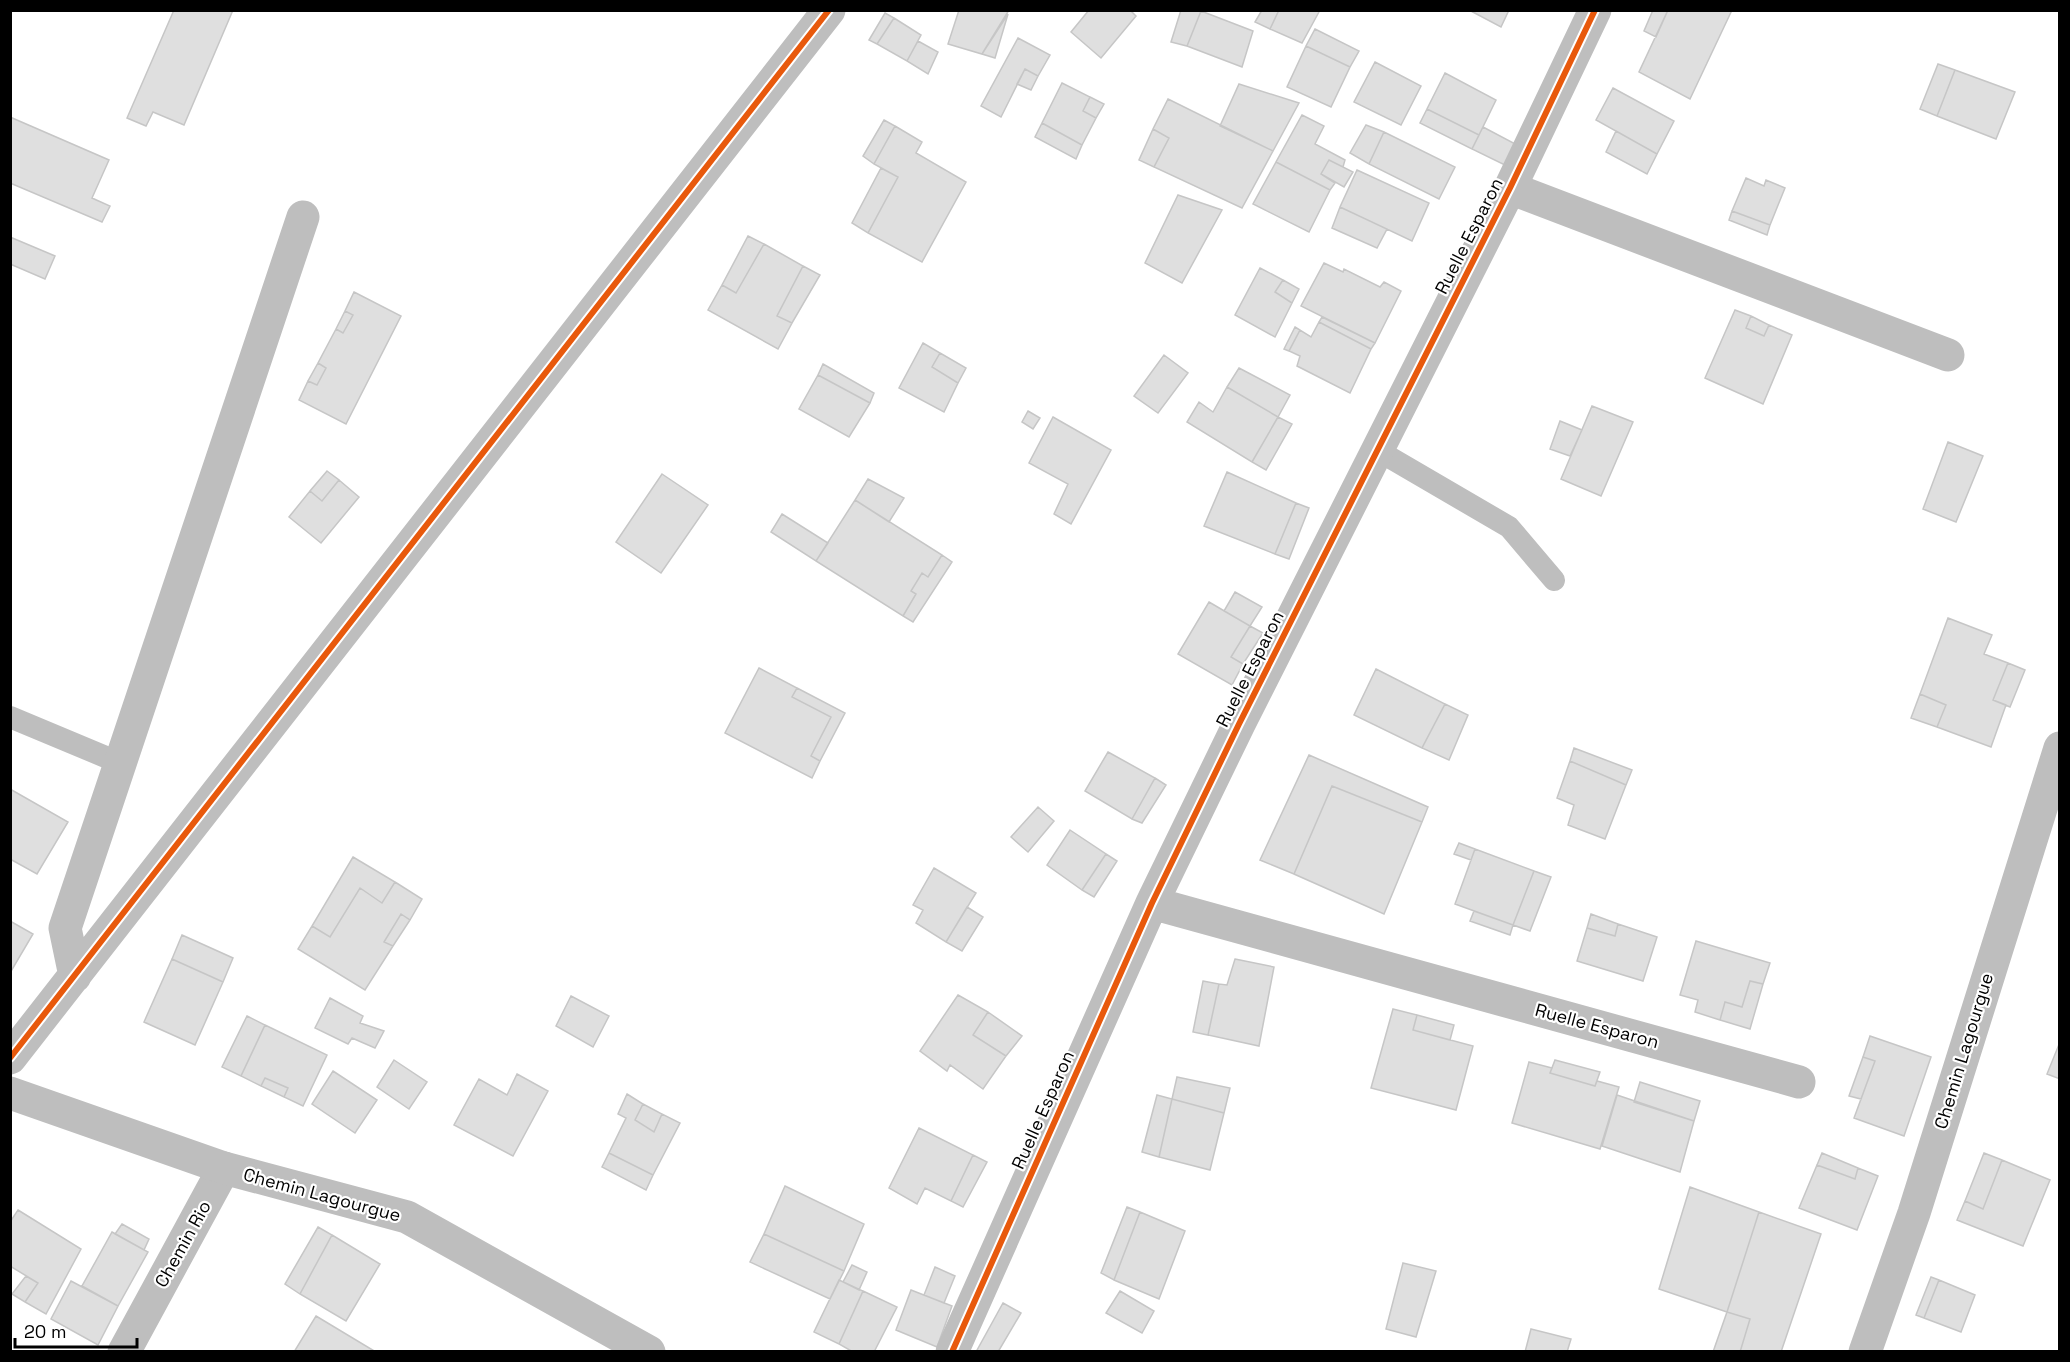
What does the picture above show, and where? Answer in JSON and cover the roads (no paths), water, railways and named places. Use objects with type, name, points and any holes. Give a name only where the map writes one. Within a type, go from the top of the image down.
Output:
[{"type":"street","points":[[10,1058],[829,10]]},
{"type":"street","name":"Ruelle Esparon","points":[[952,1352],[1152,903],[1244,713],[1510,188],[1595,10]]},
{"type":"street","name":"Ruelle Esparon","points":[[1510,188],[1948,355]]},
{"type":"street","points":[[75,976],[65,928],[303,217]]},
{"type":"street","name":"Chemin Lagourgue","points":[[1865,1352],[1914,1213],[2060,748]]},
{"type":"street","name":"Ruelle Esparon","points":[[1152,903],[1799,1082]]},
{"type":"street","name":"Chemin Lagourgue","points":[[10,1093],[224,1168],[406,1217],[649,1352]]},
{"type":"street","name":"Chemin Rio","points":[[124,1352],[224,1168]]},
{"type":"lane","points":[[1377,450],[1509,527],[1554,580]]},
{"type":"lane","points":[[10,717],[120,763]]}]
